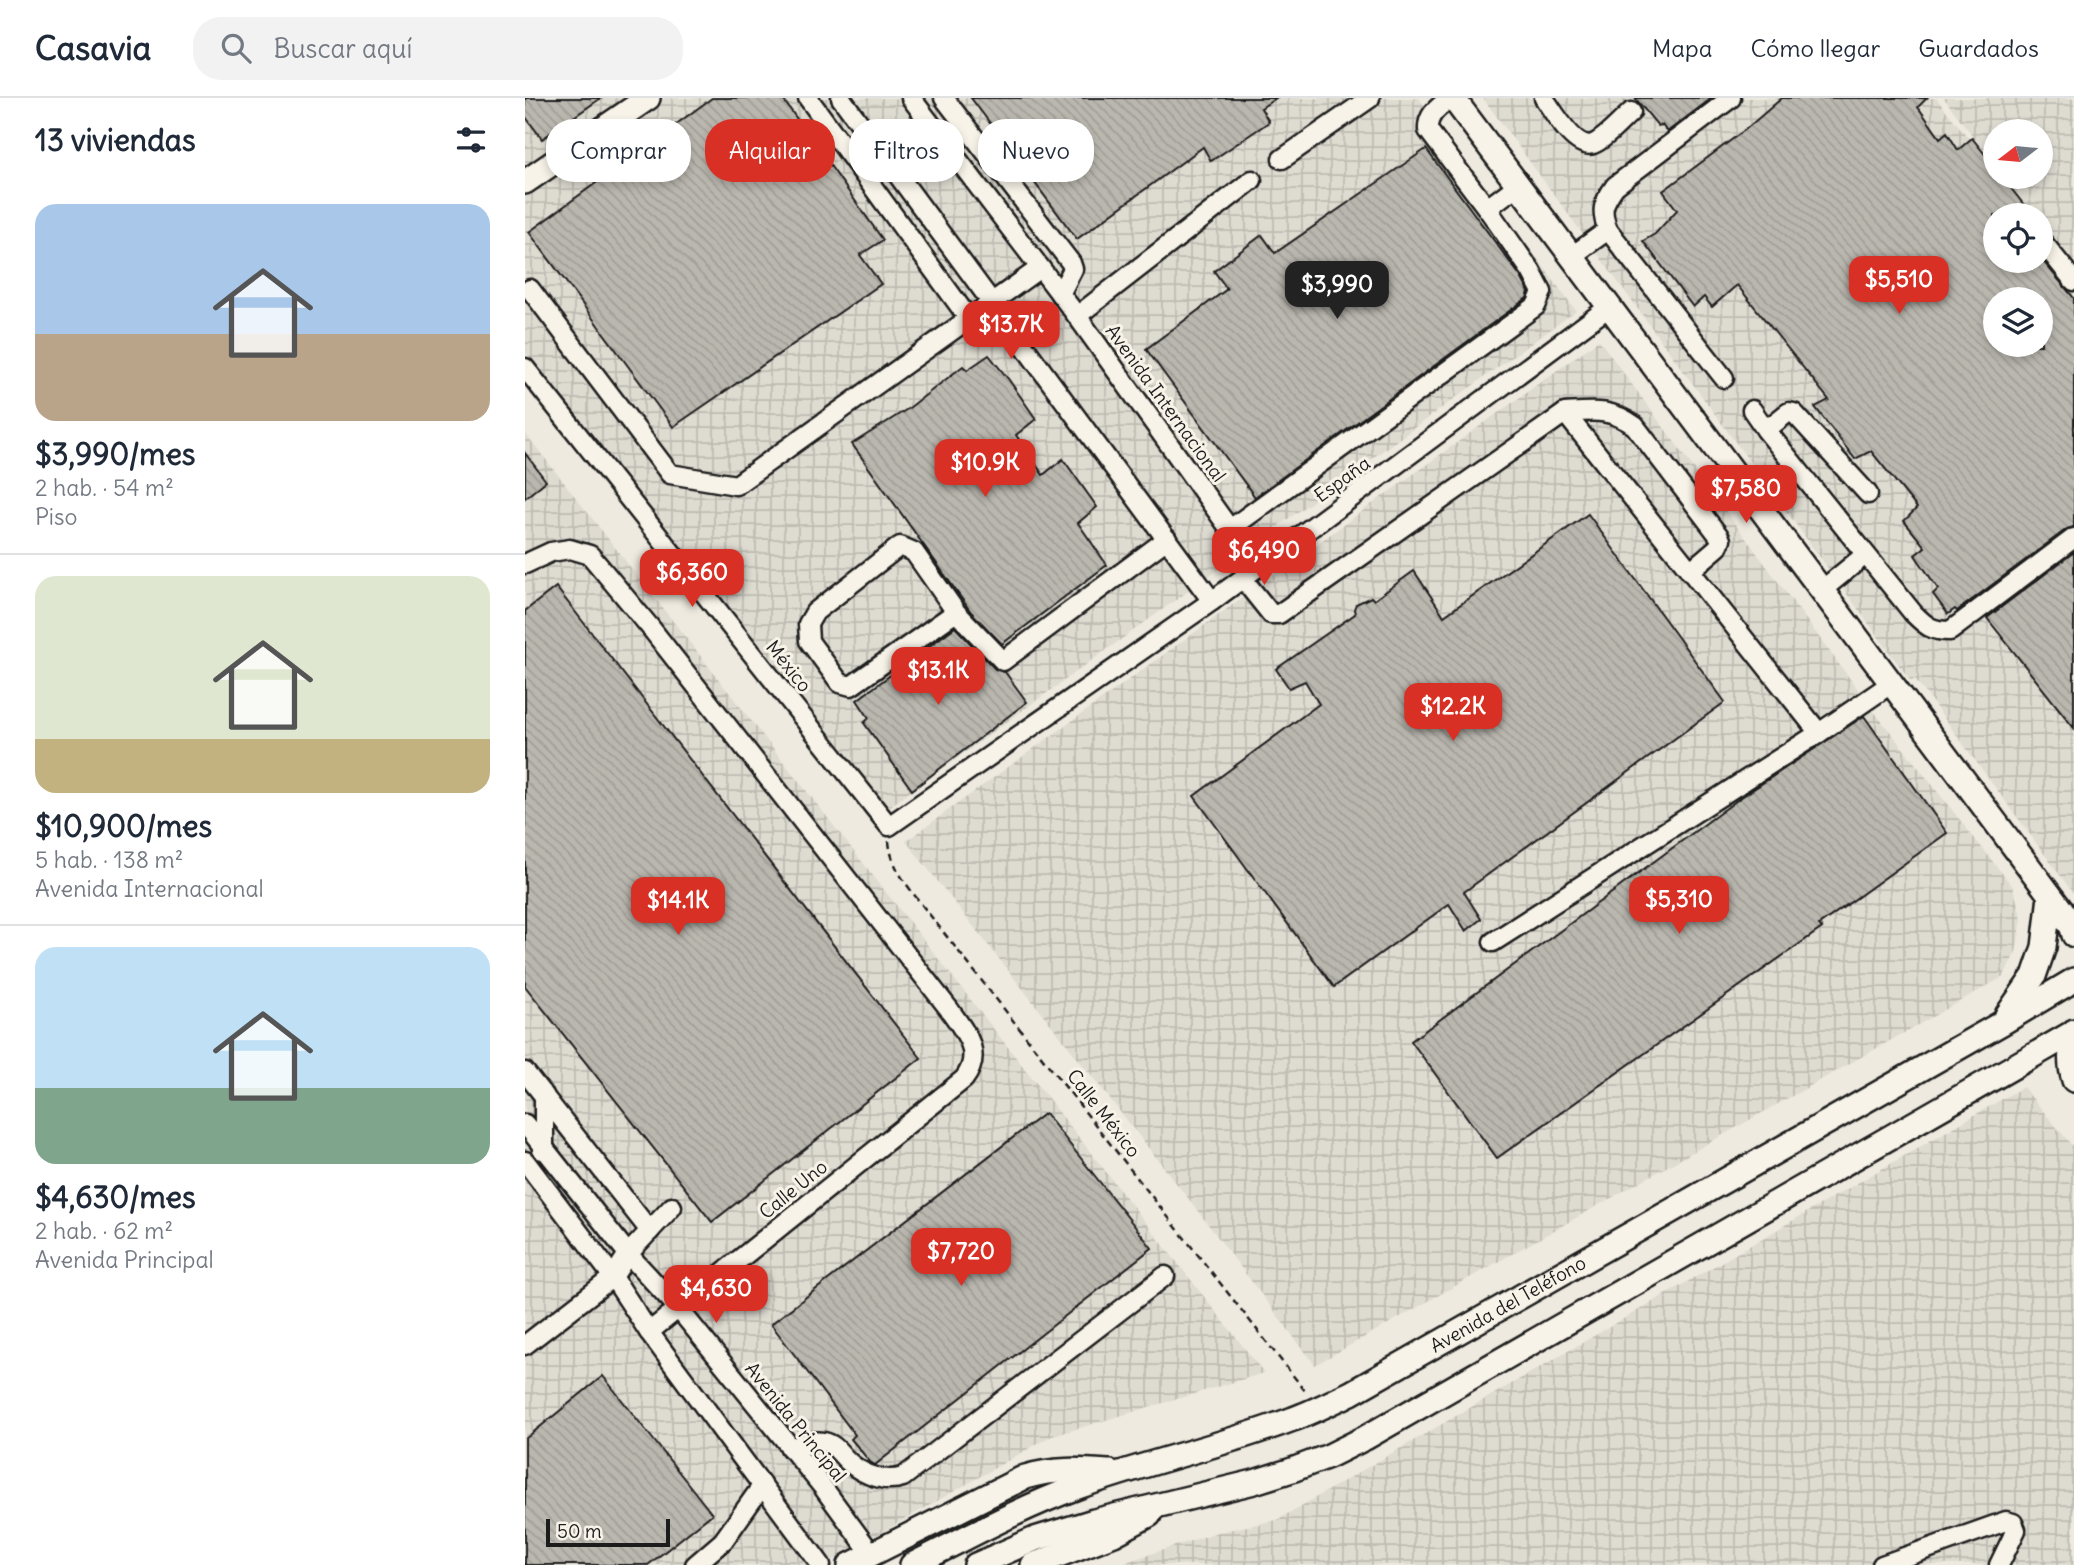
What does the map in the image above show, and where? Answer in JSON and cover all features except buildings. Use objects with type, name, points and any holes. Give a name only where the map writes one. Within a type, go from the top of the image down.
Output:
[{"type":"main road","points":[[525,182],[648,98]]},
{"type":"main road","points":[[1452,98],[2062,911],[2074,935]]},
{"type":"main road","points":[[2001,1023],[2034,976],[2044,947],[2050,896]]},
{"type":"main road","name":"Avenida del Teléfono","points":[[912,1565],[1020,1511],[1076,1488],[1221,1444],[1319,1409],[2074,980]]},
{"type":"main road","points":[[2073,1036],[2070,1068],[2074,1080]]},
{"type":"main road","points":[[976,1565],[1035,1539],[1094,1521],[1254,1482],[1329,1456],[2073,1036]]},
{"type":"main road","points":[[850,1565],[1034,1474],[1072,1469],[1120,1473]]},
{"type":"main road","points":[[1033,1565],[1114,1534],[1170,1502]]},
{"type":"street","points":[[808,98],[969,318]]},
{"type":"street","points":[[841,98],[1212,601]]},
{"type":"street","name":"Avenida Internacional","points":[[911,98],[1077,316],[1230,529],[1271,614],[1279,614],[1565,413]]},
{"type":"street","points":[[944,98],[1071,263],[1073,269],[1060,294]]},
{"type":"street","points":[[1282,159],[1370,98]]},
{"type":"street","points":[[1230,529],[1536,306],[1542,292],[1531,271],[1428,130],[1427,122],[1434,111],[1452,98]]},
{"type":"street","points":[[1543,98],[1575,140],[1586,145],[1595,143],[1631,113]]},
{"type":"street","points":[[1724,378],[1608,230],[1604,220],[1605,201],[1615,187],[1731,98]]},
{"type":"street","points":[[1077,316],[1252,180]]},
{"type":"street","points":[[1489,211],[1494,203],[1518,185]]},
{"type":"street","points":[[1572,256],[1608,230]]},
{"type":"street","points":[[2053,255],[2074,281]]},
{"type":"street","points":[[530,289],[670,474],[736,485],[1039,268]]},
{"type":"street","name":"España","points":[[890,826],[1212,601],[1609,307]]},
{"type":"street","name":"México","points":[[525,368],[890,826]]},
{"type":"street","points":[[1565,413],[1596,410],[1609,412],[1635,426],[1721,540],[1719,547],[1690,571]]},
{"type":"street","points":[[1752,410],[1865,555],[1925,625],[1937,631],[1950,631],[2074,538]]},
{"type":"street","points":[[1766,430],[1789,412],[1794,413],[1868,494]]},
{"type":"street","points":[[1565,413],[1819,733]]},
{"type":"street","points":[[956,612],[851,686],[840,683],[809,641],[808,624],[815,611],[900,546],[915,552],[956,612],[1003,661],[1167,539]]},
{"type":"street","name":"Calle Uno","points":[[525,564],[551,552],[570,549],[590,555],[650,627],[949,1009],[963,1028],[974,1059],[972,1069],[964,1079],[649,1332]]},
{"type":"street","points":[[1822,590],[1865,555]]},
{"type":"street","points":[[1493,942],[1892,684]]},
{"type":"street","points":[[525,1072],[650,1231]]},
{"type":"street","points":[[544,1096],[544,1147],[527,1163],[613,1277],[649,1332],[821,1565]]},
{"type":"street","name":"Avenida Principal","points":[[525,1124],[628,1254],[678,1308],[871,1553]]},
{"type":"street","points":[[525,1345],[613,1277],[628,1254],[672,1207]]},
{"type":"street","points":[[790,1448],[822,1442],[833,1446],[860,1470],[887,1479],[903,1477],[1165,1276]]},
{"type":"street","points":[[695,1565],[723,1541],[762,1486]]},
{"type":"street","points":[[1882,1565],[2006,1521],[2013,1523],[2016,1530],[2003,1564]]},
{"type":"path","name":"Calle México","points":[[890,826],[892,861],[916,897],[1319,1409]]},
{"type":"shaded area","points":[[525,98],[1419,98],[1576,311],[889,807],[525,352]]},
{"type":"shaded area","points":[[1483,98],[1936,98],[1983,156],[1983,189],[2009,189],[2020,203],[1983,203],[1983,273],[2053,273],[2053,243],[2074,270],[2074,894],[1915,679],[1910,680]]},
{"type":"shaded area","points":[[1944,98],[2074,98],[2074,268],[2053,240],[2053,203],[2025,203],[2013,189],[2053,189],[2053,119],[1983,119],[1983,149]]},
{"type":"shaded area","points":[[1599,340],[1876,714],[2013,887],[2022,920],[2016,952],[2003,977],[1315,1365],[1188,1198],[906,841]]},
{"type":"shaded area","points":[[525,433],[1264,1373],[1049,1437],[825,1565],[525,1565]]},
{"type":"shaded area","points":[[2023,1087],[2074,1148],[2074,1565],[1117,1565],[1218,1532],[1277,1520]]}]
